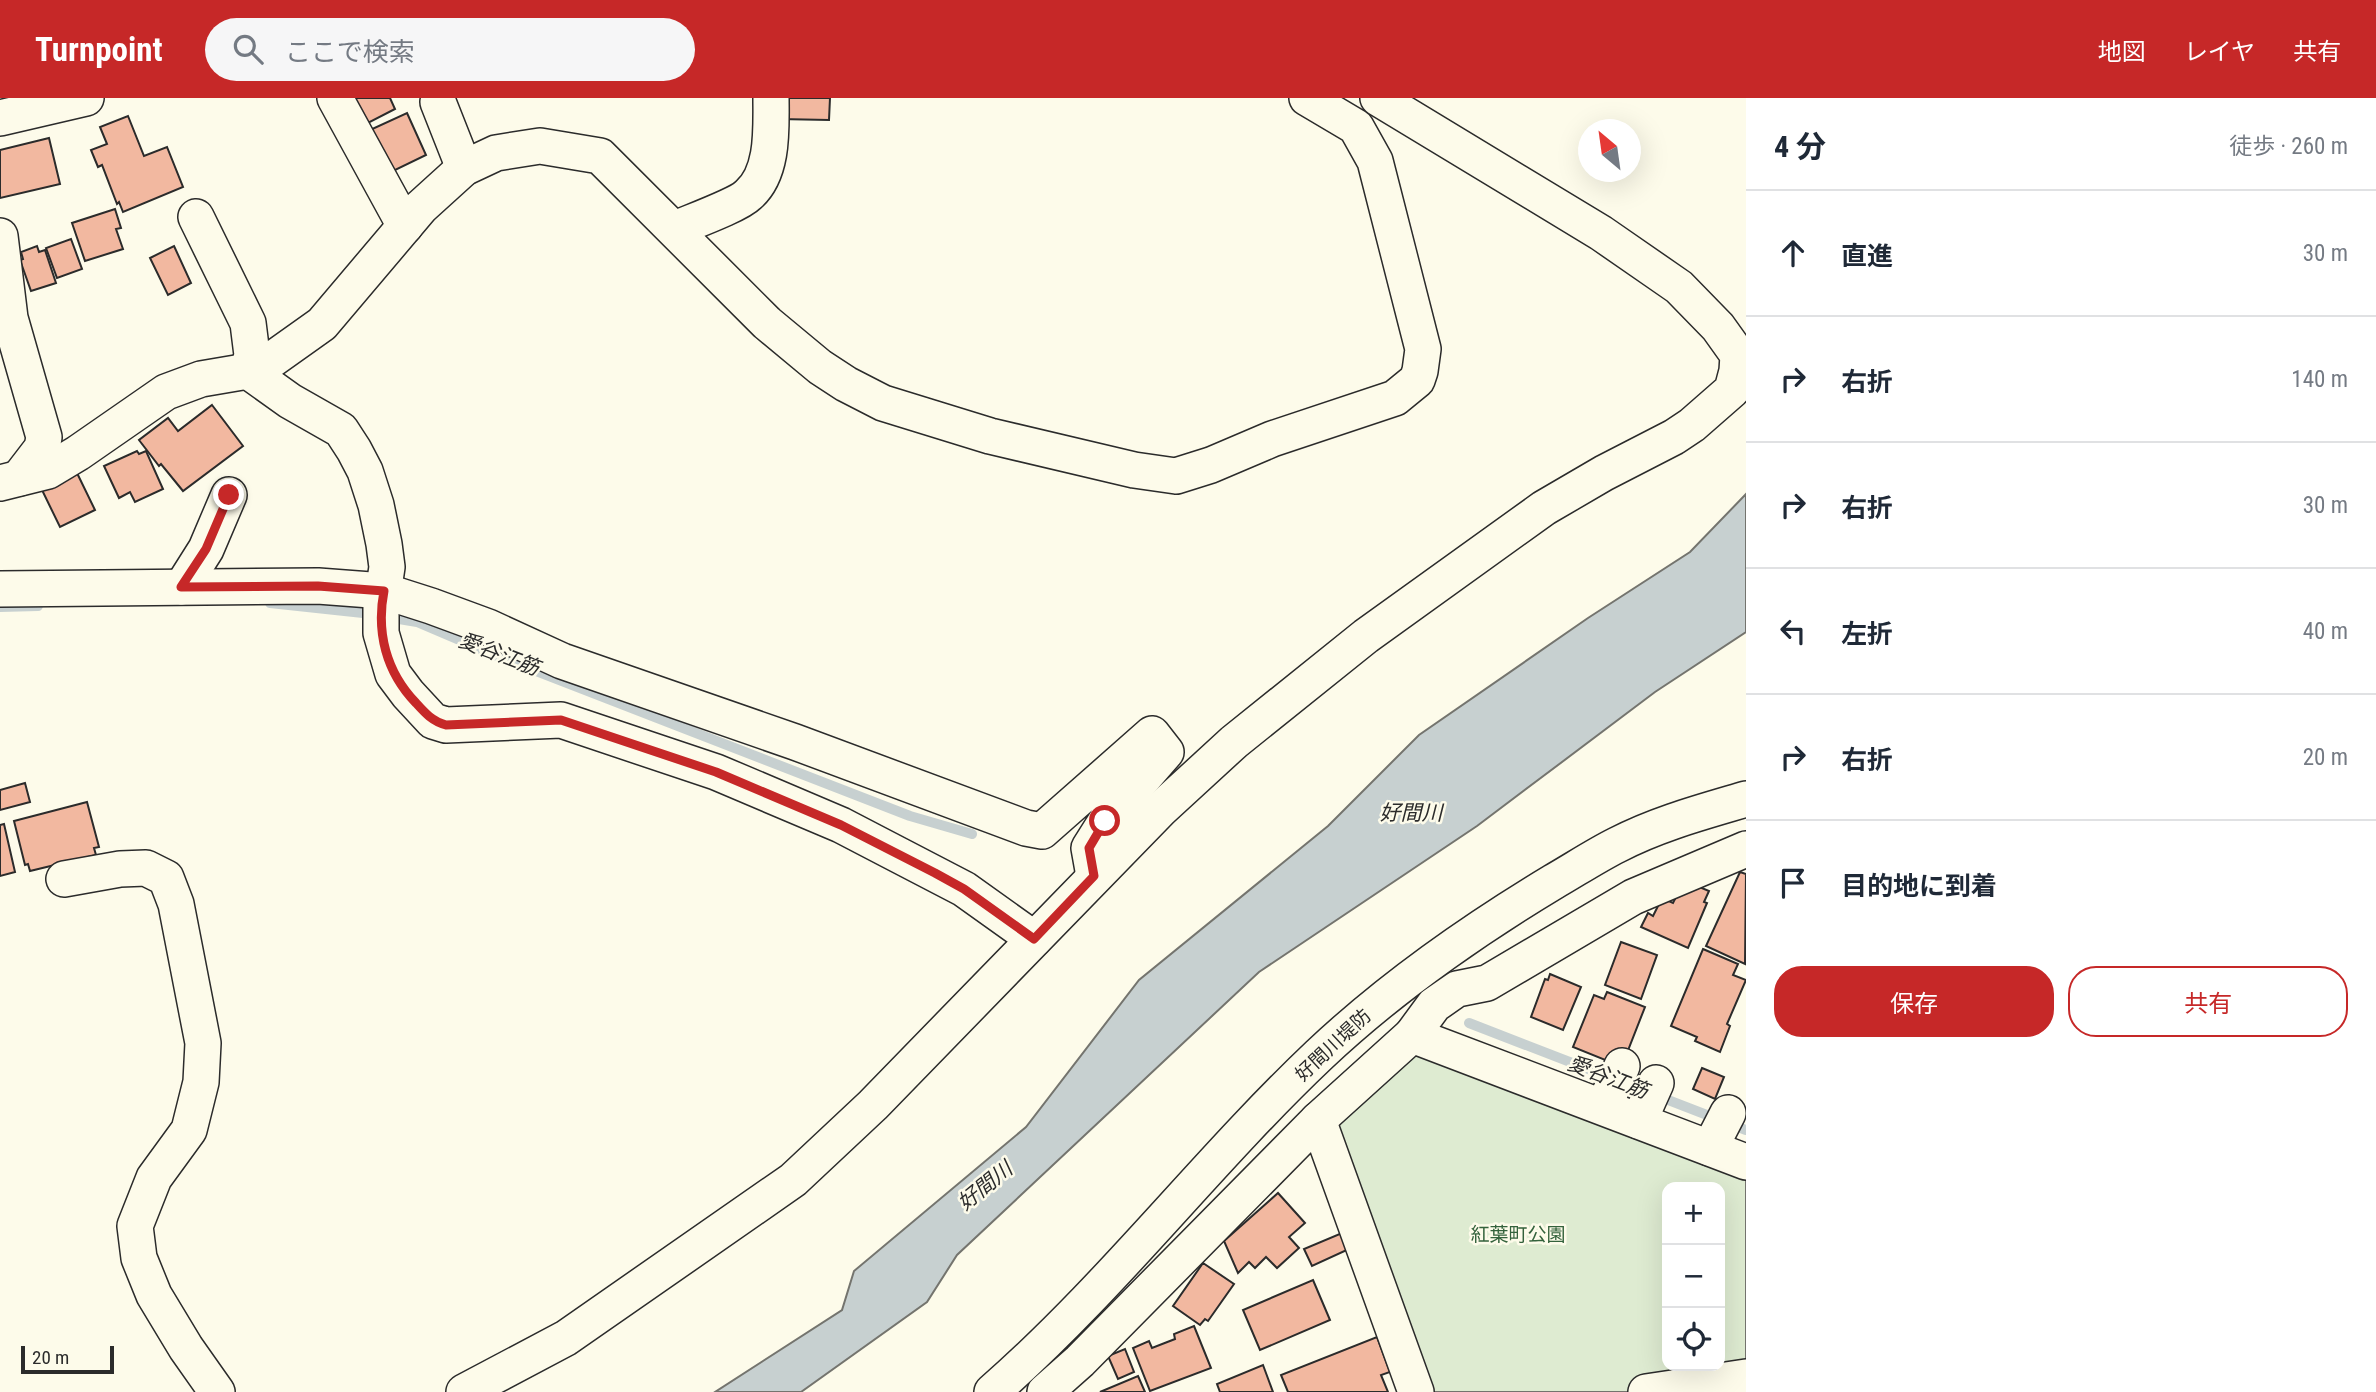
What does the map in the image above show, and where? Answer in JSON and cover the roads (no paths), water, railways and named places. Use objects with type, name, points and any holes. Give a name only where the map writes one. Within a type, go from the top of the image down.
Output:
[{"type":"street","points":[[0,118],[86,98]]},
{"type":"street","points":[[335,98],[405,226]]},
{"type":"street","points":[[675,229],[747,197],[758,183],[771,148],[771,98]]},
{"type":"street","points":[[10,481],[48,471],[166,391],[201,379],[248,371],[271,360],[322,324],[421,207],[464,168],[496,153],[540,146],[600,156],[766,323],[820,367],[883,403],[990,436],[1134,470],[1176,477],[1272,439],[1395,398],[1417,380],[1423,349],[1375,161],[1356,127],[1307,98]]},
{"type":"street","points":[[464,1392],[566,1338],[793,1180],[891,1087],[1161,809],[1234,742],[1366,636],[1544,508],[1604,472],[1674,437],[1692,425],[1731,390],[1737,371],[1738,355],[1718,327],[1679,287],[1601,233],[1378,98]]},
{"type":"street","points":[[438,102],[464,168]]},
{"type":"street","points":[[196,217],[247,323],[252,355],[248,371]]},
{"type":"street","points":[[1,236],[9,318],[44,437],[42,448],[10,481]]},
{"type":"street","points":[[248,371],[290,401],[341,430],[354,450],[365,471],[376,505],[384,544],[387,567],[381,627],[393,674],[433,721],[446,725],[561,720],[716,772],[841,825],[935,873],[964,889],[1034,939]]},
{"type":"street","points":[[181,587],[206,549],[229,495]]},
{"type":"street","points":[[0,589],[318,586],[384,591],[488,627],[562,661],[795,742],[1026,828],[1042,831],[1152,734],[1166,752],[1105,821],[1089,848],[1094,876]]},
{"type":"street","name":"好間川堤防","points":[[992,1392],[1099,1288],[1318,1056],[1418,972],[1499,916],[1617,844],[1678,819],[1746,799]]},
{"type":"street","points":[[1045,1392],[1080,1361],[1318,1120],[1412,1035],[1434,1005],[1457,989],[1487,983],[1633,897],[1746,849]]},
{"type":"street","points":[[64,879],[120,869],[146,868],[166,878],[176,904],[202,1044],[201,1082],[189,1130],[154,1178],[135,1226],[139,1258],[154,1295],[217,1392]]},
{"type":"street","points":[[1412,1035],[1746,1162]]},
{"type":"street","points":[[1604,1106],[1622,1066]]},
{"type":"street","points":[[1639,1121],[1656,1083]]},
{"type":"street","points":[[1710,1148],[1728,1113]]},
{"type":"street","points":[[1318,1120],[1416,1392]]},
{"type":"street","points":[[1646,1392],[1746,1377]]},
{"type":"water","name":"好間川","points":[[1746,494],[1746,632],[1655,692],[1477,826],[1259,972],[957,1255],[927,1302],[801,1392],[715,1392],[842,1310],[854,1271],[1026,1127],[1139,980],[1328,826],[1419,735],[1588,618],[1690,552]]},
{"type":"waterway","name":"愛谷江筋","points":[[270,603],[417,622],[492,654],[910,816],[972,834]]},
{"type":"waterway","name":"愛谷江筋","points":[[0,607],[38,606]]},
{"type":"waterway","name":"愛谷江筋","points":[[1469,1023],[1746,1130]]},
{"type":"park label","name":"紅葉町公園","points":[[1518,1234]]}]
